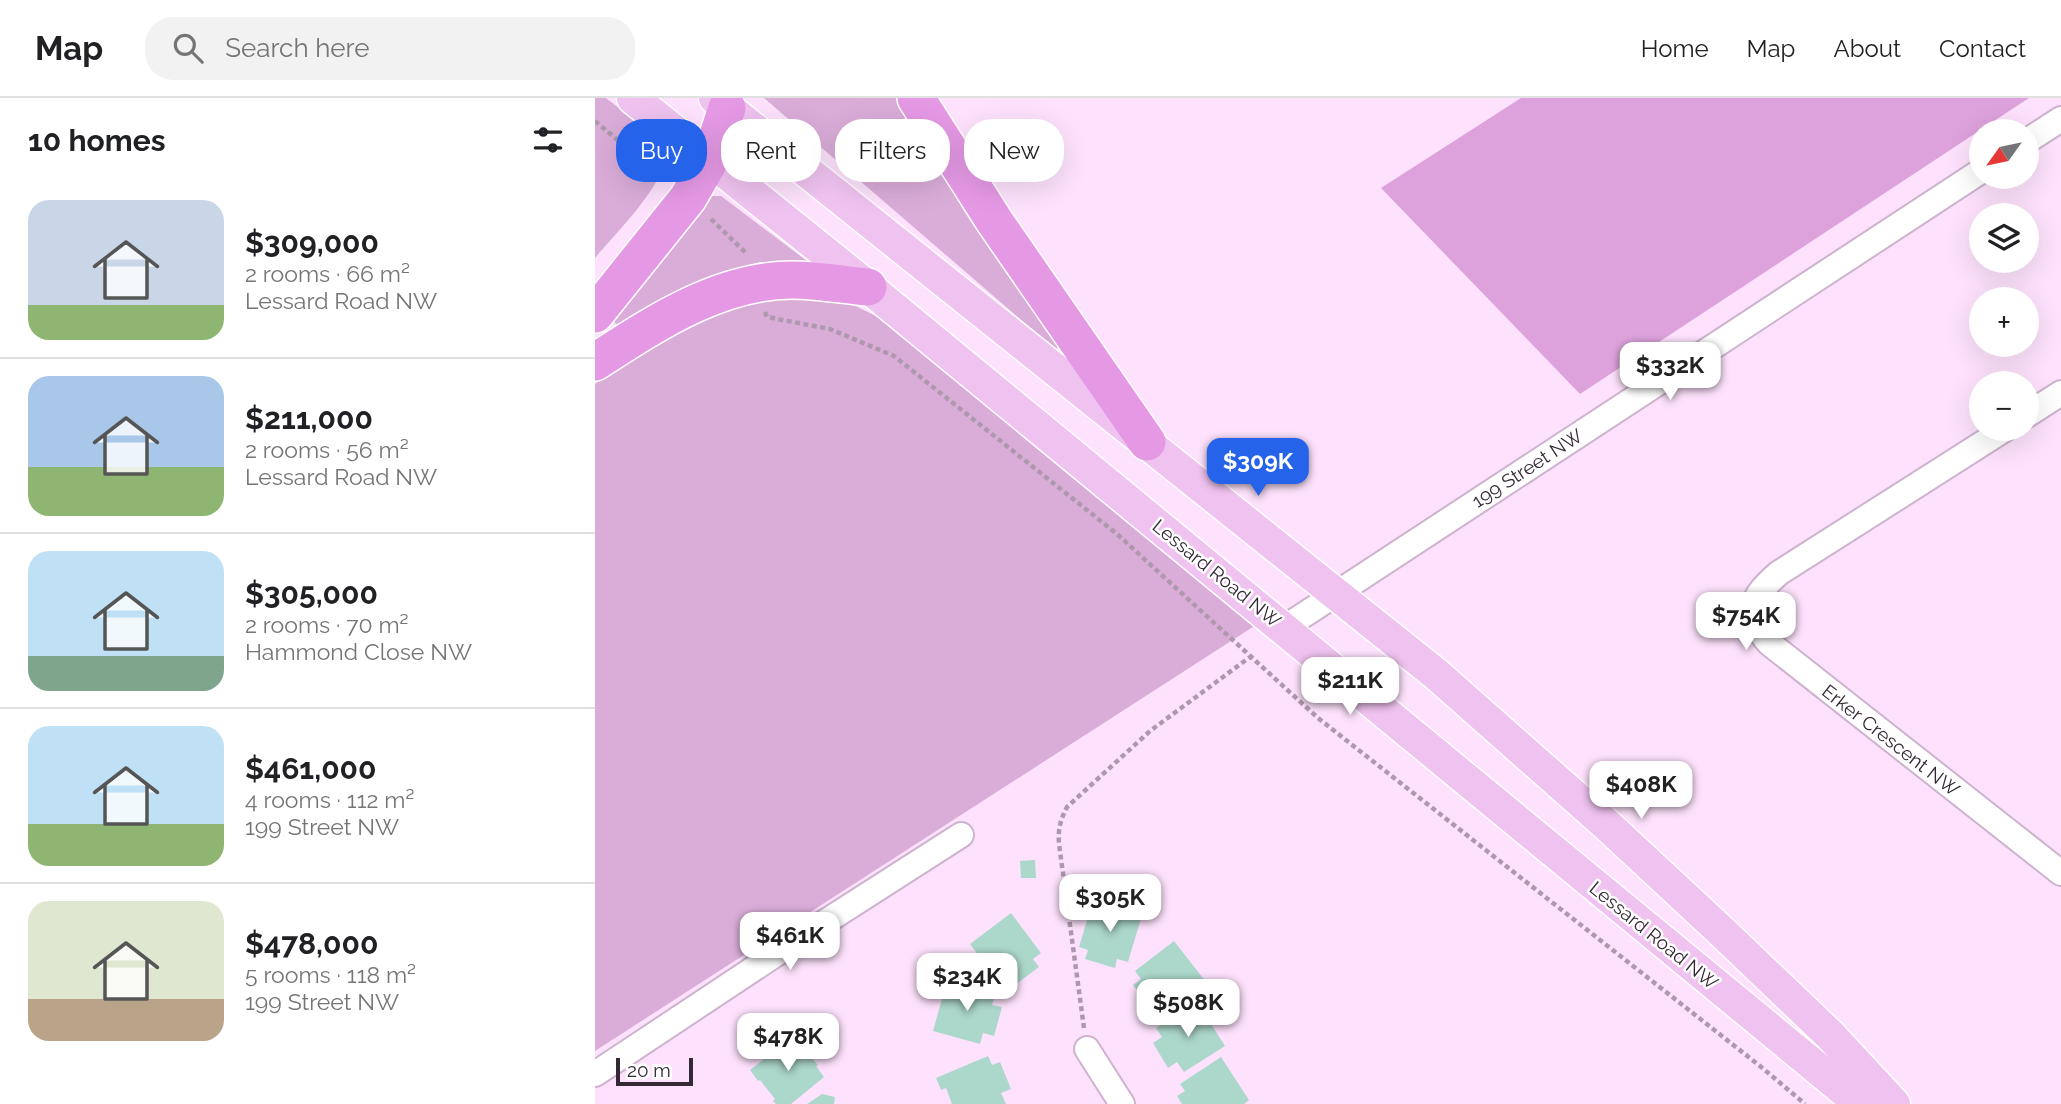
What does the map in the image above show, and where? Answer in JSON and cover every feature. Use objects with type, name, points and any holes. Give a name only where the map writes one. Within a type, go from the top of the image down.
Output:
[{"type":"highway","points":[[916,98],[995,222],[1147,443]]},
{"type":"highway","points":[[595,313],[688,198],[710,160],[721,103]]},
{"type":"highway","points":[[595,362],[700,301],[753,283],[793,280],[868,287]]},
{"type":"main road","name":"Lessard Road NW","points":[[633,98],[1284,628],[1620,908],[1864,1104]]},
{"type":"main road","points":[[721,103],[1436,674],[1608,826],[1831,1036],[1894,1104]]},
{"type":"street","points":[[2039,133],[2061,119]]},
{"type":"street","name":"199 Street NW","points":[[1284,628],[1969,179]]},
{"type":"street","points":[[2039,407],[2061,393]]},
{"type":"street","name":"Erker Crescent NW","points":[[1986,441],[1779,573],[1761,588],[1753,603],[1753,616],[1758,630],[1769,643],[2061,873]]},
{"type":"street","points":[[595,1074],[961,835]]},
{"type":"street","points":[[1087,1049],[1122,1104]]},
{"type":"path","points":[[763,308],[767,317],[830,329],[894,356],[1117,534],[1318,718],[1805,1104]]},
{"type":"path","points":[[1087,1049],[1059,844],[1058,827],[1062,816],[1067,807],[1150,731],[1250,657]]},
{"type":"shaded area","points":[[595,98],[606,98],[634,119],[616,119],[616,182],[656,182],[595,258]]},
{"type":"shaded area","points":[[764,98],[896,98],[909,119],[835,119],[835,159],[821,147],[821,119],[788,119]]},
{"type":"shaded area","points":[[1521,98],[2029,98],[1997,119],[1969,119],[1969,138],[1580,394],[1381,188]]},
{"type":"shaded area","points":[[861,182],[947,182],[971,222],[1060,343],[1056,350]]},
{"type":"shaded area","points":[[713,196],[721,196],[807,261],[787,264],[760,262],[723,272],[675,293],[637,318],[616,324],[613,320],[706,201]]},
{"type":"shaded area","points":[[787,288],[843,300],[878,317],[1259,623],[595,1051],[595,384],[648,339]]},
{"type":"building","points":[[1035,860],[1036,878],[1021,878],[1020,861]]},
{"type":"building","points":[[1093,900],[1142,915],[1128,962],[1117,959],[1115,968],[1085,959],[1088,950],[1079,947]]},
{"type":"building","points":[[1011,913],[1041,953],[1033,959],[1039,967],[1015,985],[1009,977],[1000,984],[970,944]]},
{"type":"building","points":[[1174,941],[1206,982],[1167,1013],[1160,1004],[1153,1009],[1133,985],[1141,979],[1135,971]]},
{"type":"building","points":[[947,981],[995,995],[992,1005],[1002,1007],[994,1036],[983,1033],[980,1044],[933,1031]]},
{"type":"building","points":[[1197,1002],[1225,1046],[1184,1072],[1177,1062],[1168,1068],[1153,1043],[1162,1037],[1156,1028]]},
{"type":"building","points":[[792,1037],[818,1065],[816,1066],[824,1077],[791,1104],[776,1104],[773,1101],[775,1099],[750,1070]]},
{"type":"building","points":[[988,1056],[992,1065],[1000,1062],[1011,1089],[1001,1093],[1006,1104],[952,1104],[946,1088],[941,1090],[936,1078]]},
{"type":"building","points":[[1221,1057],[1249,1100],[1244,1104],[1182,1104],[1177,1096],[1185,1091],[1180,1084]]},
{"type":"building","points":[[822,1094],[835,1097],[834,1104],[807,1104]]}]
